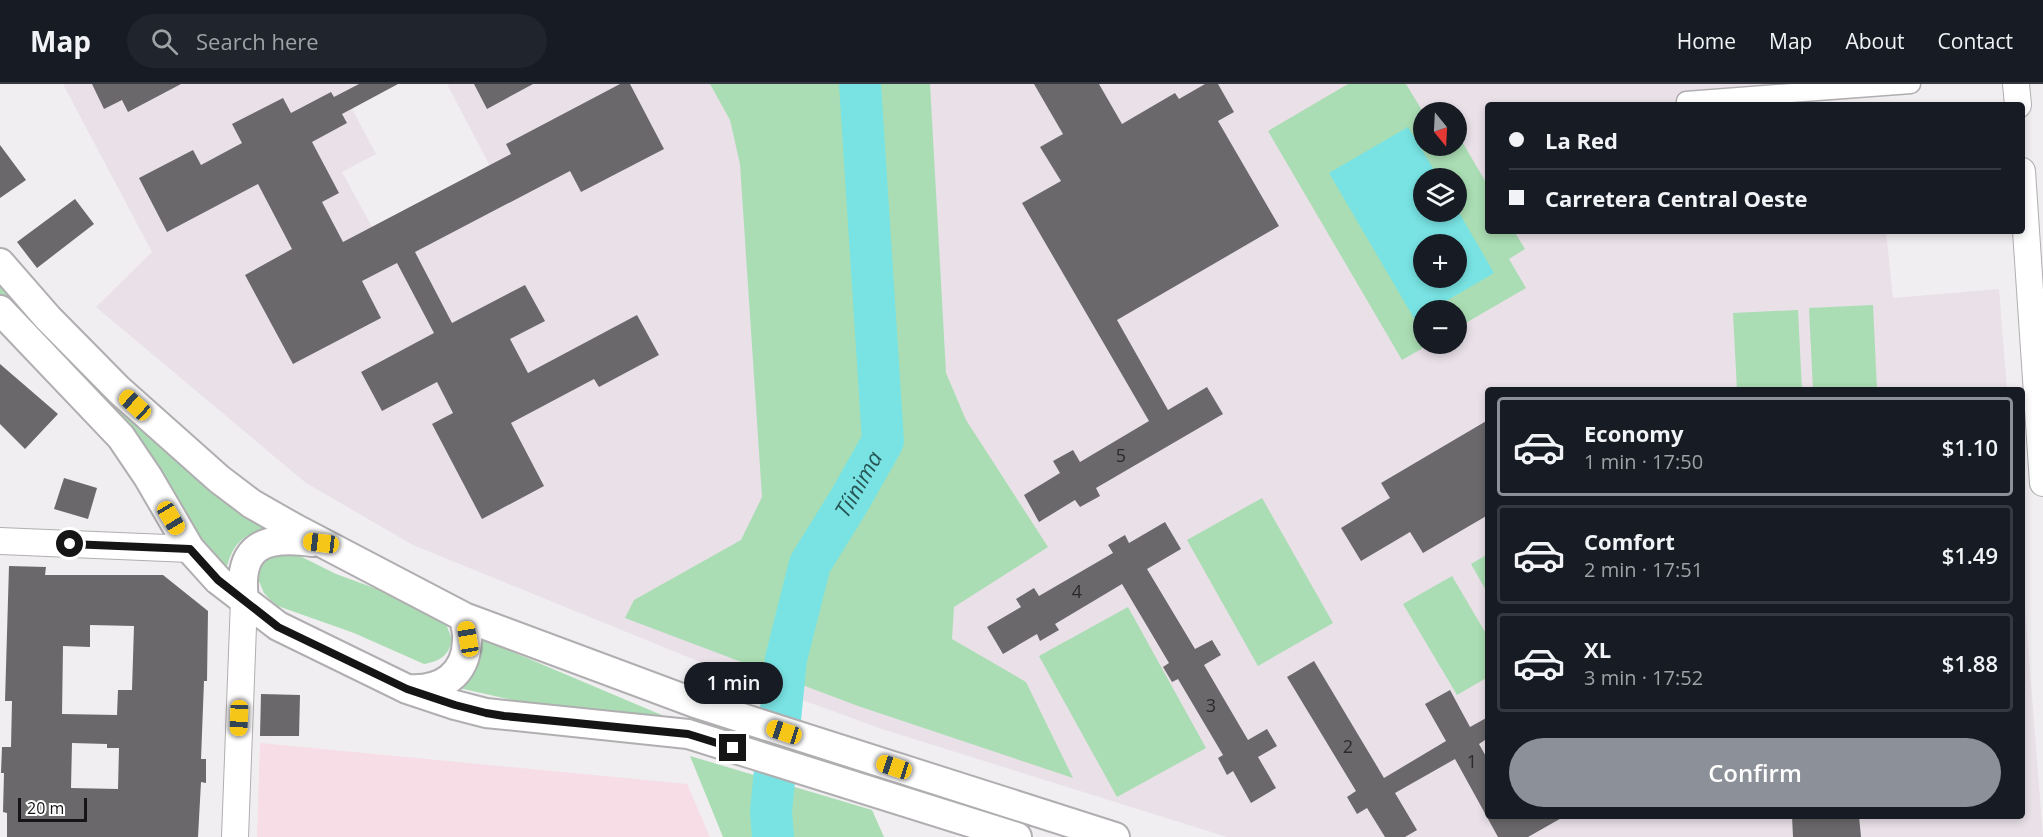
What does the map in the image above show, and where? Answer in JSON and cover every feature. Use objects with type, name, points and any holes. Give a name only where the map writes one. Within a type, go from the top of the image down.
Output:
[{"type":"main road","points":[[2016,84],[2018,102]]},
{"type":"main road","points":[[2025,209],[2041,412],[2043,483]]},
{"type":"main road","points":[[0,263],[48,318],[119,390],[219,479],[252,504],[321,543],[464,617],[695,704],[1115,837]]},
{"type":"main road","points":[[0,310],[121,437],[148,477],[190,549],[218,580],[278,627],[407,689],[455,705],[486,713],[688,734],[1017,837]]},
{"type":"main road","points":[[235,837],[244,600],[241,581],[243,569],[249,556],[260,545],[272,541],[289,539],[321,543]]},
{"type":"main road","points":[[0,542],[190,549]]},
{"type":"main road","points":[[407,689],[425,690],[443,684],[457,672],[466,657],[468,639],[464,617]]},
{"type":"street","points":[[1686,101],[1911,84]]},
{"type":"shaded area","points":[[63,84],[398,84],[352,109],[376,154],[342,172],[372,227],[490,166],[447,84],[1779,84],[1781,102],[1485,102],[1485,234],[1886,234],[1893,298],[1999,289],[2007,387],[1485,387],[1485,819],[2025,819],[2025,606],[2043,837],[1227,837],[882,729],[720,670],[413,545],[306,483],[96,307],[152,252]]},
{"type":"shaded area","points":[[260,743],[687,784],[710,837],[257,837]]},
{"type":"green space","points":[[710,84],[930,84],[946,373],[966,420],[1048,547],[954,607],[952,639],[1026,682],[1073,778],[858,706],[625,618],[634,600],[741,540],[762,497],[740,164],[730,120]]},
{"type":"green space","points":[[1348,84],[1406,84],[1417,102],[1413,102],[1413,156],[1467,156],[1467,150],[1485,181],[1485,234],[1516,234],[1525,249],[1509,259],[1526,288],[1467,322],[1467,300],[1413,300],[1413,354],[1402,360],[1268,131]]},
{"type":"green space","points":[[0,277],[268,528],[251,534],[235,547],[226,571],[203,546],[159,467],[124,423],[17,316],[0,296]]},
{"type":"green space","points":[[1873,305],[1877,387],[1813,387],[1809,308]]},
{"type":"green space","points":[[1798,310],[1802,387],[1737,387],[1733,313]]},
{"type":"green space","points":[[1262,498],[1333,623],[1258,666],[1187,540]]},
{"type":"green space","points":[[288,553],[298,555],[336,574],[377,589],[435,616],[446,624],[452,639],[449,650],[439,659],[424,664],[354,633],[275,605],[264,593],[258,579],[259,568],[268,557]]},
{"type":"green space","points":[[1485,556],[1485,589],[1471,564]]},
{"type":"green space","points":[[1452,576],[1485,632],[1485,679],[1457,695],[1403,604]]},
{"type":"green space","points":[[1128,607],[1206,748],[1117,797],[1039,656]]},
{"type":"green space","points":[[482,639],[664,716],[525,703],[459,688],[475,665]]},
{"type":"green space","points":[[690,756],[872,810],[884,837],[723,837]]},
{"type":"water","points":[[1408,127],[1413,135],[1413,156],[1426,156],[1433,168],[1413,168],[1413,222],[1465,222],[1494,273],[1448,300],[1413,300],[1413,317],[1329,173]]},
{"type":"building","points":[[92,84],[181,84],[128,112],[122,100],[104,109]]},
{"type":"building","points":[[359,84],[398,84],[342,114],[347,123],[312,142],[339,193],[322,202],[343,242],[511,154],[506,144],[620,84],[630,84],[664,149],[581,192],[570,171],[415,252],[452,323],[525,285],[545,321],[510,339],[528,373],[637,315],[659,355],[599,387],[594,379],[511,423],[544,486],[482,519],[432,424],[453,413],[437,382],[382,411],[361,372],[434,333],[397,263],[362,281],[381,318],[293,364],[245,275],[292,249],[258,184],[167,232],[139,178],[193,150],[201,165],[242,143],[232,124],[283,98],[291,113],[331,92],[334,97]]},
{"type":"building","points":[[474,84],[533,84],[487,109]]},
{"type":"building","points":[[1034,84],[1099,84],[1122,124],[1175,93],[1179,99],[1205,84],[1218,84],[1234,112],[1218,121],[1279,226],[1117,320],[1168,410],[1207,387],[1223,414],[1096,488],[1100,496],[1080,507],[1075,500],[1039,522],[1024,495],[1060,473],[1053,461],[1073,450],[1080,462],[1149,421],[1022,203],[1061,181],[1040,147],[1063,134]]},
{"type":"building","points":[[0,145],[26,180],[0,198]]},
{"type":"building","points":[[75,199],[94,224],[37,268],[17,242]]},
{"type":"building","points":[[0,364],[58,414],[25,449],[0,424]]},
{"type":"building","points":[[1485,422],[1485,517],[1423,553],[1410,532],[1361,561],[1341,528],[1390,498],[1381,483]]},
{"type":"building","points":[[64,478],[97,488],[88,519],[54,509]]},
{"type":"building","points":[[1165,522],[1181,549],[1147,569],[1195,649],[1212,640],[1221,655],[1204,665],[1248,740],[1267,729],[1277,746],[1258,757],[1276,788],[1251,803],[1233,771],[1227,775],[1218,758],[1223,755],[1178,679],[1172,682],[1163,667],[1169,663],[1122,584],[1055,624],[1059,630],[1040,641],[1037,634],[1003,654],[987,627],[1021,607],[1016,599],[1034,588],[1039,596],[1113,553],[1108,545],[1125,535],[1129,543]]},
{"type":"building","points":[[9,566],[46,567],[45,575],[163,575],[208,611],[207,681],[204,681],[201,759],[206,759],[206,783],[201,782],[198,837],[7,837],[7,813],[3,812],[4,773],[1,773],[2,747],[11,747],[12,701],[5,701]],"holes":[[[90,625],[134,626],[132,690],[118,690],[117,715],[62,714],[63,646],[90,647]],[[72,743],[107,744],[107,748],[119,748],[118,789],[71,788]]]},
{"type":"building","points":[[1314,661],[1384,778],[1446,741],[1425,704],[1450,690],[1470,727],[1485,719],[1485,740],[1479,744],[1485,755],[1485,813],[1455,759],[1395,793],[1417,830],[1405,837],[1385,837],[1367,808],[1357,814],[1347,797],[1356,791],[1287,677]]},
{"type":"building","points":[[261,694],[300,695],[299,736],[260,736]]},
{"type":"building","points":[[1488,819],[1560,819],[1528,837],[1498,837]]},
{"type":"building","points":[[1792,819],[1859,819],[1861,837],[1793,837]]},
{"type":"waterway","name":"Tíinima","points":[[773,837],[771,811],[786,659],[810,564],[883,441],[860,84]]},
{"type":"route","points":[[70,544],[190,549],[218,580],[278,627],[407,689],[455,705],[504,716],[688,734],[733,748]]}]
